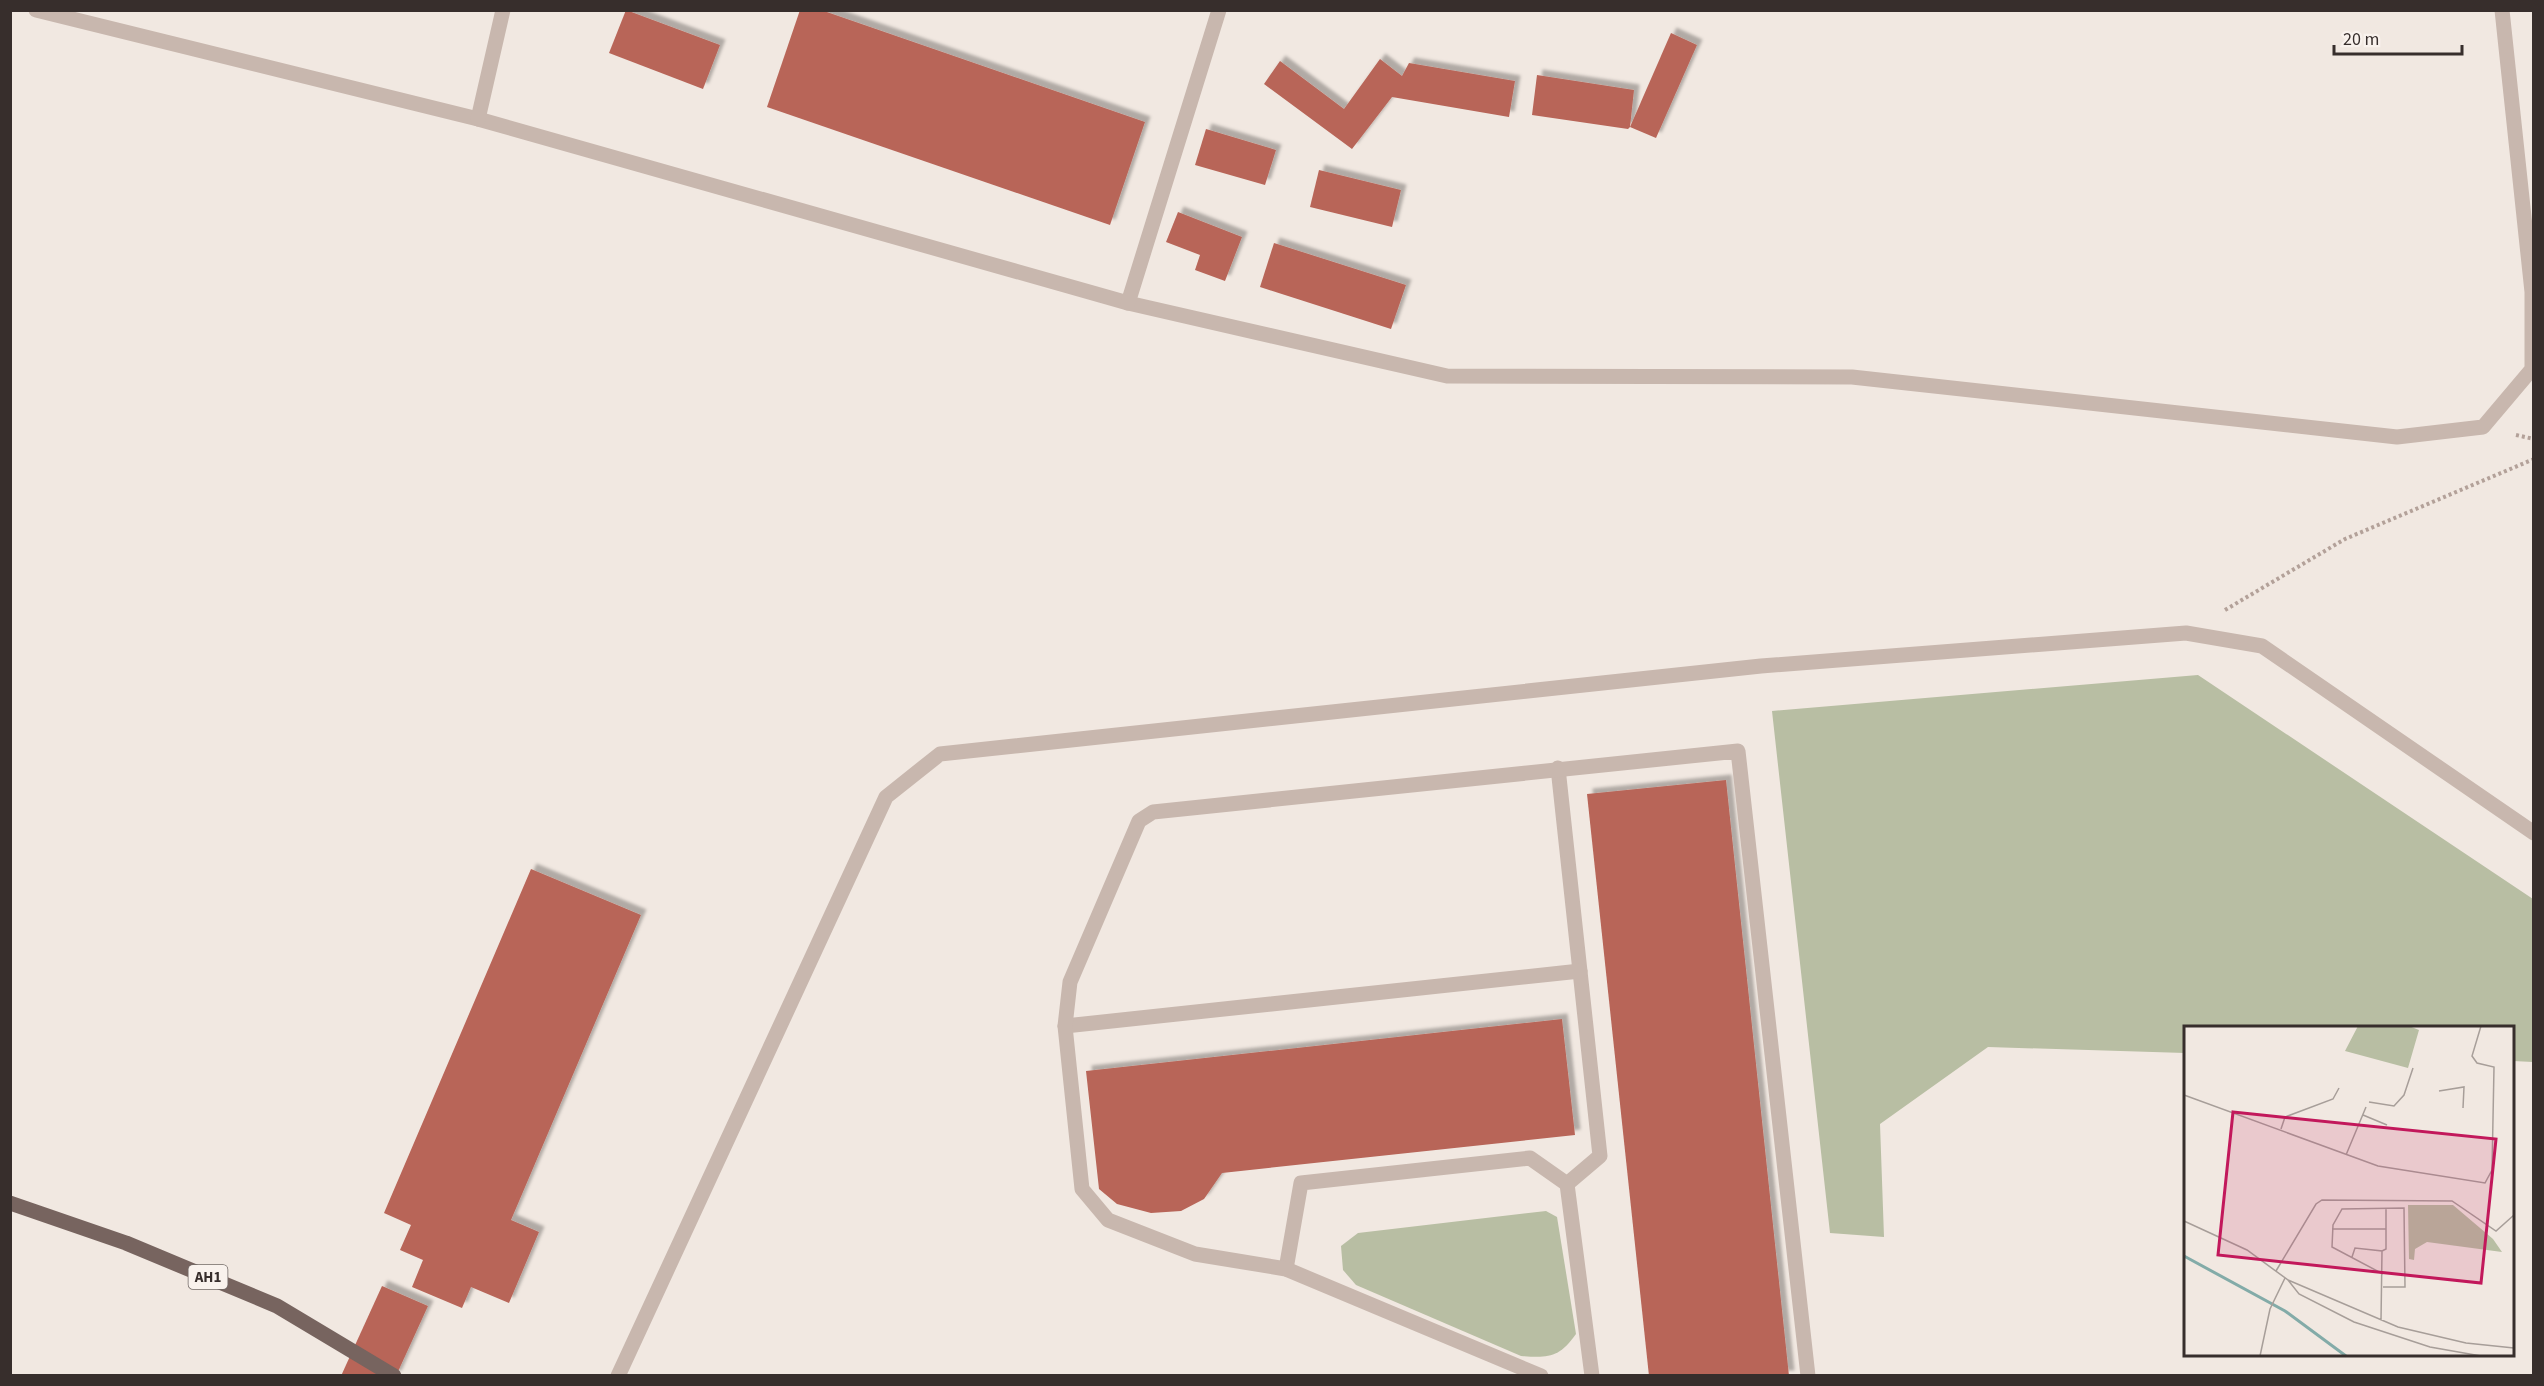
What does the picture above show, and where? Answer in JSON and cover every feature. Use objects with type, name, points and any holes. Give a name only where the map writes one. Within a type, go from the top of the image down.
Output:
[{"type":"main road","name":"AH1","points":[[10,1203],[126,1243],[277,1306],[394,1376]]},
{"type":"street","points":[[36,10],[478,119],[1128,303],[1447,376],[1852,377],[2397,437],[2483,427],[2532,369],[2532,292],[2502,10]]},
{"type":"street","points":[[478,119],[503,10]]},
{"type":"street","points":[[1128,303],[1219,10]]},
{"type":"street","points":[[618,1376],[886,797],[940,754],[1761,666],[2186,633],[2262,646],[2534,833]]},
{"type":"street","points":[[1540,1376],[1286,1269],[1196,1254],[1108,1220],[1082,1189],[1065,1026],[1070,982],[1139,821],[1154,812],[1738,751],[1808,1376]]},
{"type":"street","points":[[1558,768],[1600,1156],[1567,1184]]},
{"type":"street","points":[[1065,1026],[1580,972]]},
{"type":"street","points":[[1286,1269],[1301,1183],[1530,1158],[1567,1184],[1592,1376]]},
{"type":"path","points":[[2186,633],[2345,538],[2534,459]]},
{"type":"green space","points":[[2198,675],[2533,899],[2533,1062],[2514,1061],[2514,1026],[2184,1026],[2184,1053],[1988,1047],[1880,1124],[1884,1237],[1830,1233],[1772,711]]},
{"type":"green space","points":[[1546,1211],[1557,1217],[1576,1334],[1564,1348],[1552,1355],[1521,1356],[1356,1285],[1343,1270],[1341,1246],[1358,1233]]},
{"type":"building","points":[[626,10],[720,45],[703,89],[609,53]]},
{"type":"building","points":[[800,10],[821,10],[1145,122],[1110,225],[767,107]]},
{"type":"building","points":[[1671,33],[1697,45],[1656,138],[1630,127]]},
{"type":"building","points":[[1380,59],[1402,76],[1409,63],[1515,81],[1509,117],[1392,97],[1352,149],[1264,84],[1280,61],[1344,109]]},
{"type":"building","points":[[1537,75],[1634,90],[1630,127],[1628,129],[1532,115]]},
{"type":"building","points":[[1206,129],[1276,150],[1265,185],[1195,165]]},
{"type":"building","points":[[1319,170],[1401,190],[1392,227],[1310,207]]},
{"type":"building","points":[[1178,212],[1242,237],[1225,281],[1195,270],[1200,255],[1166,242]]},
{"type":"building","points":[[1274,243],[1406,285],[1391,329],[1260,287]]},
{"type":"building","points":[[1726,780],[1789,1376],[1649,1376],[1587,794]]},
{"type":"building","points":[[531,869],[641,915],[511,1220],[539,1232],[509,1303],[471,1287],[462,1308],[412,1287],[423,1260],[400,1250],[411,1225],[384,1213]]},
{"type":"building","points":[[1562,1019],[1575,1135],[1222,1173],[1204,1199],[1181,1211],[1151,1213],[1117,1204],[1099,1189],[1086,1071]]},
{"type":"building","points":[[382,1286],[428,1306],[396,1376],[341,1376]]}]
